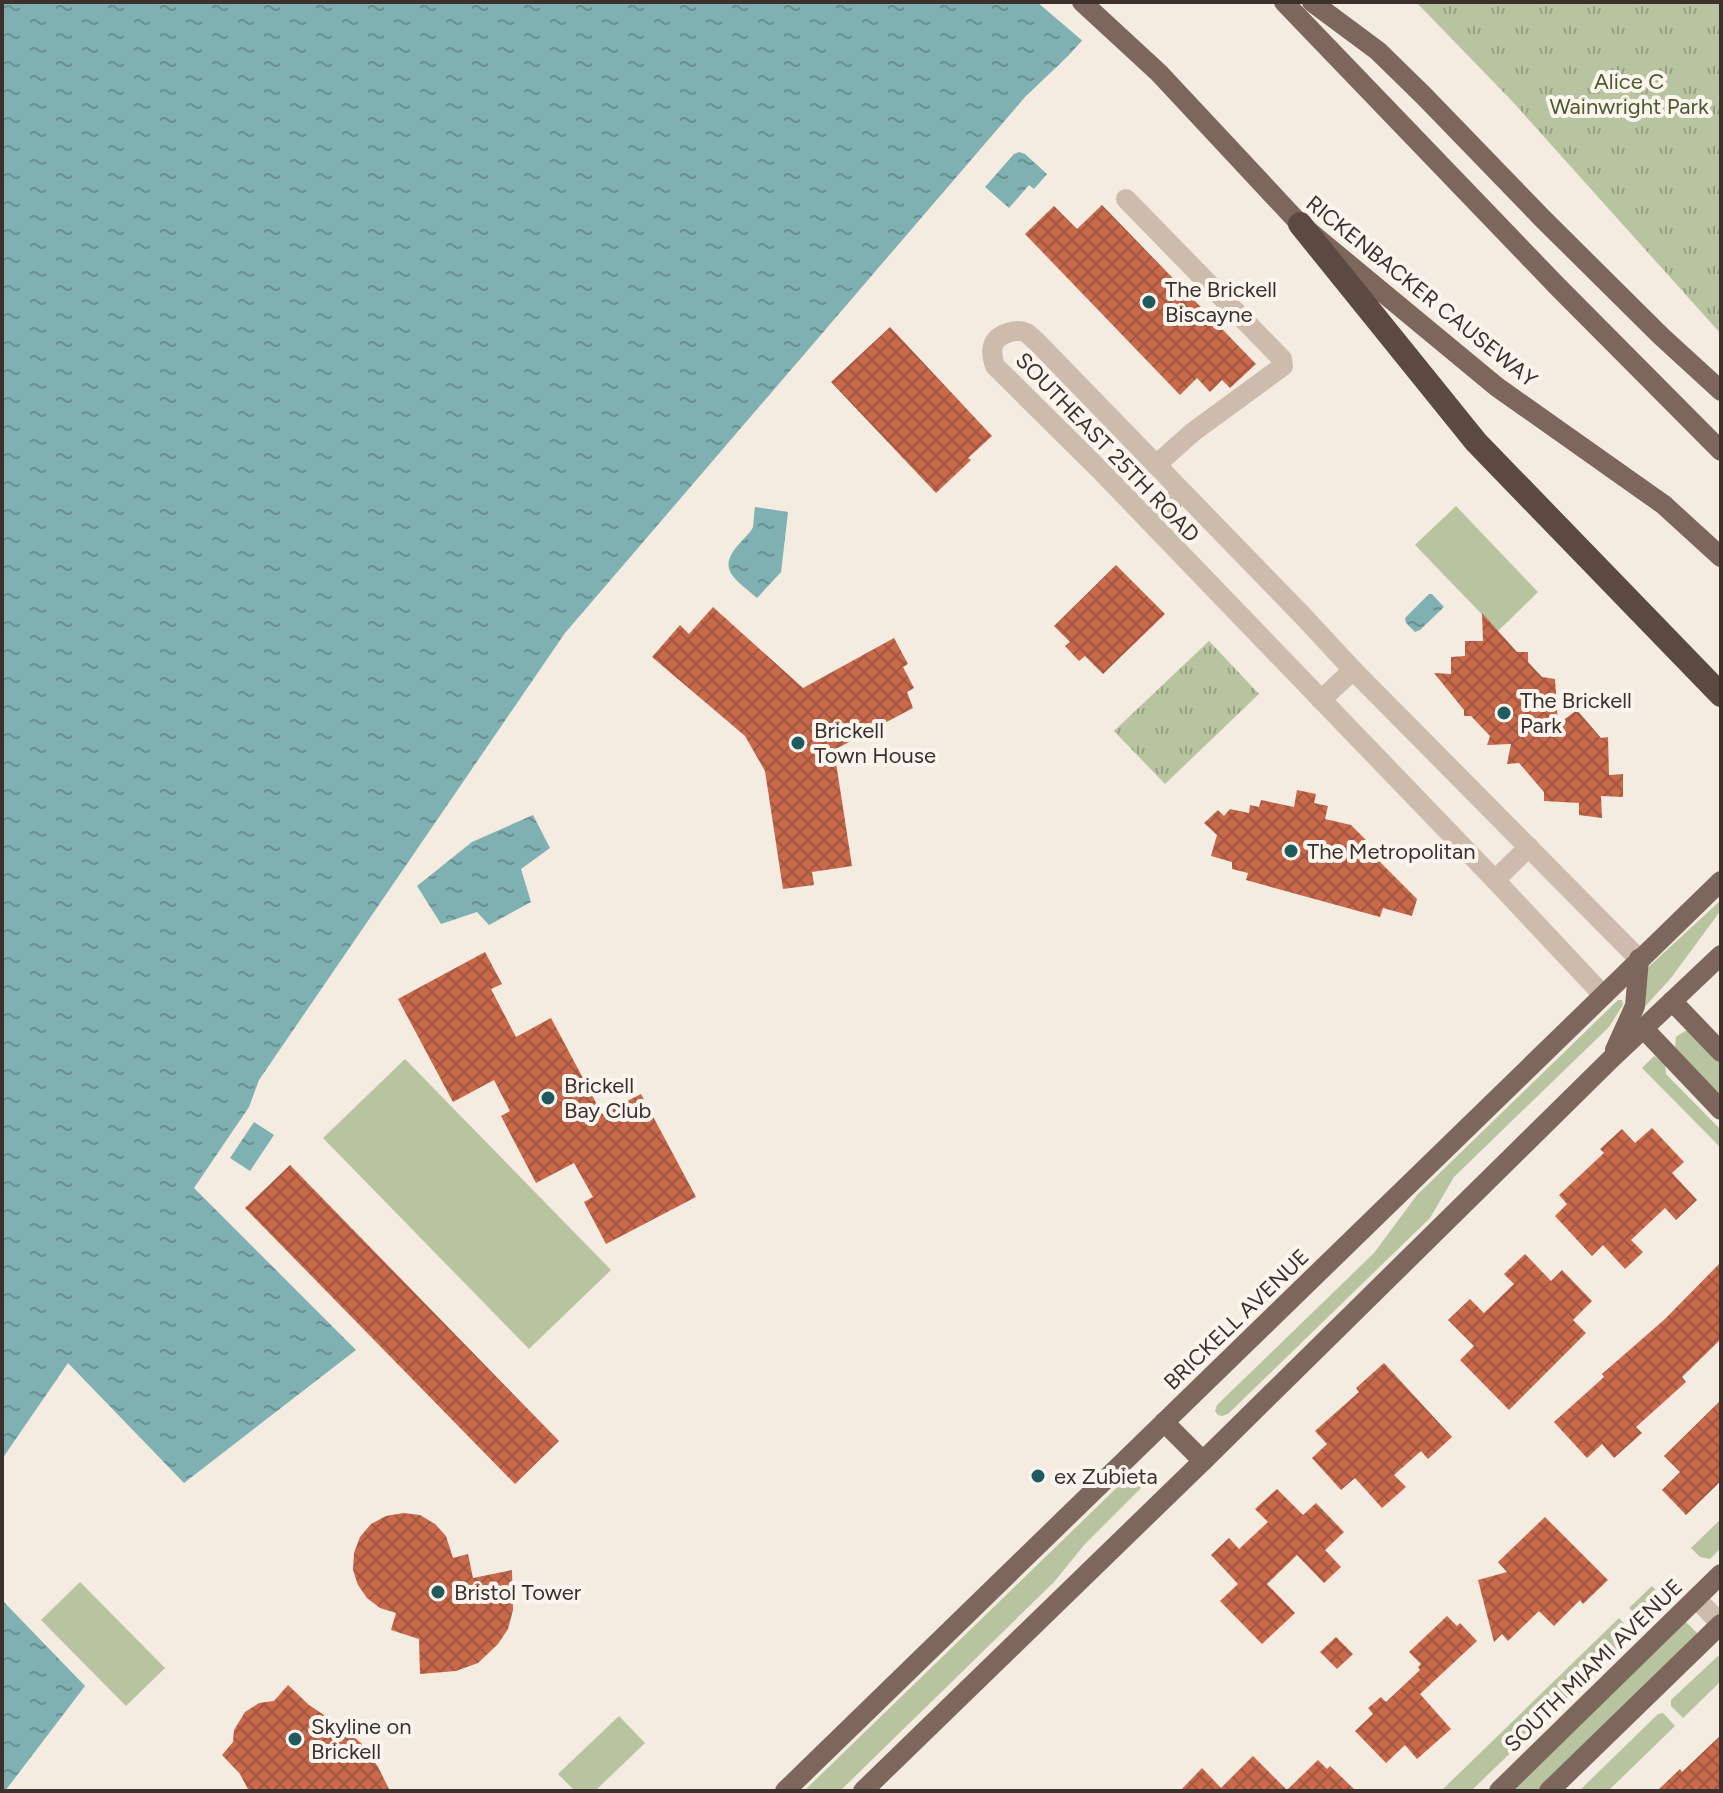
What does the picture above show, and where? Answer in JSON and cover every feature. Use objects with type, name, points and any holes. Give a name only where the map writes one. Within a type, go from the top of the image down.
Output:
[{"type":"highway","points":[[1300,224],[1476,442],[1721,695]]},
{"type":"main road","name":"RICKENBACKER CAUSEWAY","points":[[1082,2],[1187,102],[1300,224],[1497,387],[1664,505],[1721,557]]},
{"type":"main road","points":[[1284,2],[1557,286],[1721,451]]},
{"type":"main road","points":[[1312,2],[1378,51],[1599,275],[1721,391]]},
{"type":"main road","name":"BRICKELL AVENUE","points":[[785,1791],[1721,881]]},
{"type":"main road","points":[[863,1791],[1721,955]]},
{"type":"main road","points":[[1611,1059],[1635,1006],[1639,959]]},
{"type":"main road","points":[[1672,1001],[1721,1052]]},
{"type":"main road","points":[[1644,1029],[1721,1110]]},
{"type":"main road","points":[[1164,1422],[1203,1461]]},
{"type":"main road","name":"SOUTH MIAMI AVENUE","points":[[1499,1791],[1721,1575]]},
{"type":"main road","points":[[1549,1791],[1721,1624]]},
{"type":"street","points":[[1126,199],[1282,359],[1283,366],[1193,432],[1156,465]]},
{"type":"street","name":"SOUTHEAST 25TH ROAD","points":[[1603,995],[1150,521],[995,366],[993,344],[999,337],[1020,331],[1037,342],[1353,670],[1639,959]]},
{"type":"street","points":[[1150,521],[1182,493]]},
{"type":"street","points":[[1321,700],[1353,670]]},
{"type":"street","points":[[1495,880],[1529,847]]},
{"type":"street","points":[[1696,1598],[1721,1624]]},
{"type":"green space","name":"Alice C Wainwright Park","points":[[1416,2],[1721,2],[1721,334],[1512,101]]},
{"type":"green space","points":[[1456,506],[1538,592],[1498,631],[1415,545]]},
{"type":"green space","points":[[1209,641],[1259,694],[1165,784],[1114,731]]},
{"type":"green space","points":[[1721,900],[1721,910],[1671,978],[1640,1012],[1643,972]]},
{"type":"green space","points":[[1618,1000],[1622,1000],[1623,1005],[1609,1027],[1454,1177],[1430,1218],[1228,1414],[1218,1415],[1215,1411],[1217,1405],[1374,1253],[1417,1195]]},
{"type":"green space","points":[[1690,1031],[1721,1059],[1721,1100],[1675,1048],[1676,1037]]},
{"type":"green space","points":[[1654,1056],[1665,1063],[1666,1074],[1721,1130],[1721,1148],[1642,1068]]},
{"type":"green space","points":[[405,1059],[611,1270],[529,1349],[323,1138]]},
{"type":"green space","points":[[1146,1469],[1148,1481],[1085,1544],[1054,1582],[840,1791],[804,1791],[1135,1470]]},
{"type":"green space","points":[[1721,1519],[1721,1548],[1710,1559],[1700,1557],[1691,1548]]},
{"type":"green space","points":[[80,1582],[165,1668],[126,1706],[41,1620]]},
{"type":"green space","points":[[1652,1586],[1666,1601],[1646,1622],[1629,1608]]},
{"type":"green space","points":[[1619,1618],[1633,1634],[1471,1791],[1441,1791]]},
{"type":"green space","points":[[1684,1620],[1699,1635],[1539,1791],[1509,1791]]},
{"type":"green space","points":[[1718,1656],[1721,1660],[1721,1681],[1683,1718],[1671,1706],[1671,1700]]},
{"type":"green space","points":[[1663,1713],[1675,1726],[1608,1791],[1579,1791],[1658,1714]]},
{"type":"green space","points":[[619,1716],[645,1743],[595,1791],[575,1791],[558,1774]]},
{"type":"water","points":[[2,2],[1117,2],[1025,97],[565,633],[259,1080],[249,1107],[194,1188],[356,1350],[184,1483],[68,1363],[2,1459]]},
{"type":"water","points":[[1019,152],[1047,174],[1034,189],[1029,185],[1009,208],[985,187]]},
{"type":"water","points":[[755,507],[788,512],[781,572],[757,598],[735,579],[729,566],[733,551],[753,527]]},
{"type":"water","points":[[1429,594],[1444,607],[1415,632],[1405,618]]},
{"type":"water","points":[[533,815],[550,848],[521,869],[531,902],[489,925],[477,912],[441,924],[417,886],[472,842]]},
{"type":"water","points":[[254,1122],[274,1135],[250,1171],[230,1158]]},
{"type":"water","points":[[2,1600],[85,1686],[5,1791],[2,1791]]},
{"type":"pier","points":[[1037,2],[1114,2],[1119,6],[1085,43]]},
{"type":"building","name":"The Brickell Biscayne","points":[[1102,205],[1256,364],[1230,388],[1222,380],[1210,392],[1197,378],[1180,395],[1025,234],[1054,206],[1077,229]]},
{"type":"building","points":[[890,327],[992,436],[936,493],[831,382]]},
{"type":"building","points":[[1116,565],[1165,614],[1103,674],[1085,656],[1079,661],[1065,646],[1070,642],[1054,626]]},
{"type":"building","name":"Brickell Town House","points":[[713,607],[803,688],[894,638],[908,664],[903,667],[914,688],[907,692],[913,708],[834,750],[852,866],[812,872],[814,885],[783,889],[765,771],[745,736],[652,657],[680,625],[689,634]]},
{"type":"building","name":"The Brickell Park","points":[[1482,613],[1517,652],[1528,652],[1528,662],[1542,677],[1555,679],[1558,724],[1577,710],[1601,738],[1608,737],[1609,775],[1623,774],[1623,797],[1601,796],[1602,818],[1579,815],[1579,803],[1544,801],[1544,792],[1519,763],[1507,764],[1511,744],[1487,745],[1490,736],[1471,716],[1464,716],[1464,710],[1434,673],[1451,674],[1451,657],[1465,656],[1465,641],[1483,641]]},
{"type":"building","name":"The Metropolitan","points":[[1297,790],[1316,794],[1314,803],[1328,806],[1325,819],[1351,825],[1368,842],[1364,846],[1417,899],[1412,916],[1383,908],[1380,917],[1246,880],[1248,873],[1232,869],[1232,862],[1211,856],[1217,835],[1204,823],[1218,810],[1224,816],[1230,809],[1249,813],[1250,805],[1259,807],[1261,800],[1294,807]]},
{"type":"building","name":"Brickell Bay Club","points":[[485,952],[502,984],[491,989],[516,1037],[551,1018],[602,1114],[641,1094],[696,1197],[606,1244],[584,1202],[593,1197],[574,1163],[536,1183],[501,1116],[510,1111],[494,1080],[453,1102],[398,999]]},
{"type":"building","points":[[1652,1128],[1684,1162],[1672,1173],[1697,1200],[1676,1220],[1665,1208],[1631,1240],[1643,1252],[1625,1269],[1603,1245],[1592,1256],[1555,1216],[1567,1204],[1559,1195],[1604,1153],[1600,1149],[1622,1129],[1635,1143]]},
{"type":"building","points":[[290,1165],[559,1441],[515,1484],[245,1208]]},
{"type":"building","points":[[1525,1254],[1551,1281],[1562,1270],[1592,1301],[1573,1320],[1586,1333],[1509,1410],[1460,1360],[1474,1346],[1448,1320],[1470,1299],[1484,1313],[1514,1284],[1504,1274]]},
{"type":"building","points":[[1721,1262],[1721,1339],[1682,1377],[1686,1382],[1636,1427],[1642,1433],[1614,1458],[1602,1444],[1587,1458],[1554,1422],[1604,1377],[1602,1374],[1665,1319]]},
{"type":"building","points":[[1384,1363],[1452,1437],[1428,1459],[1421,1451],[1394,1475],[1406,1487],[1382,1508],[1355,1478],[1341,1490],[1312,1458],[1327,1444],[1315,1431],[1359,1392],[1356,1388]]},
{"type":"building","points":[[1721,1400],[1721,1481],[1686,1515],[1662,1490],[1680,1472],[1664,1456]]},
{"type":"building","points":[[1277,1489],[1303,1515],[1316,1503],[1344,1532],[1325,1550],[1341,1567],[1324,1583],[1297,1555],[1267,1584],[1295,1613],[1262,1644],[1220,1601],[1238,1584],[1211,1555],[1229,1538],[1239,1549],[1268,1522],[1255,1509]]},
{"type":"building","name":"Bristol Tower","points":[[403,1513],[420,1515],[435,1524],[446,1536],[453,1558],[468,1554],[473,1578],[512,1570],[513,1610],[508,1629],[498,1644],[478,1663],[456,1671],[420,1674],[419,1639],[391,1630],[396,1613],[380,1608],[367,1598],[358,1585],[353,1570],[354,1553],[360,1537],[371,1524],[386,1516]]},
{"type":"building","points":[[1545,1517],[1608,1580],[1583,1604],[1580,1600],[1554,1626],[1539,1611],[1508,1641],[1502,1634],[1494,1642],[1478,1580],[1507,1572],[1498,1562]]},
{"type":"building","points":[[1447,1616],[1457,1626],[1460,1623],[1477,1641],[1420,1694],[1451,1729],[1417,1759],[1405,1745],[1386,1763],[1355,1731],[1373,1714],[1368,1708],[1381,1697],[1386,1702],[1420,1670],[1418,1667],[1421,1664],[1409,1652]]},
{"type":"building","points":[[1336,1637],[1353,1654],[1337,1669],[1320,1652]]},
{"type":"building","name":"Skyline on Brickell","points":[[288,1685],[309,1705],[361,1743],[390,1791],[249,1791],[240,1774],[222,1755],[233,1742],[234,1730],[245,1712],[259,1703],[274,1701]]},
{"type":"building","points":[[1721,1735],[1721,1791],[1657,1791],[1680,1769],[1682,1772]]},
{"type":"building","points":[[1253,1756],[1287,1790],[1318,1760],[1327,1769],[1330,1766],[1356,1791],[1180,1791],[1202,1768],[1221,1788]]},
{"type":"place","name":"The Brickell Biscayne","points":[[1149,302]]},
{"type":"place","name":"The Brickell Park","points":[[1504,713]]},
{"type":"place","name":"Brickell Town House","points":[[798,743]]},
{"type":"place","name":"The Metropolitan","points":[[1291,851]]},
{"type":"place","name":"Brickell Bay Club","points":[[548,1098]]},
{"type":"place","name":"ex Zubieta","points":[[1038,1476]]},
{"type":"place","name":"Bristol Tower","points":[[438,1592]]},
{"type":"place","name":"Skyline on Brickell","points":[[295,1739]]}]
